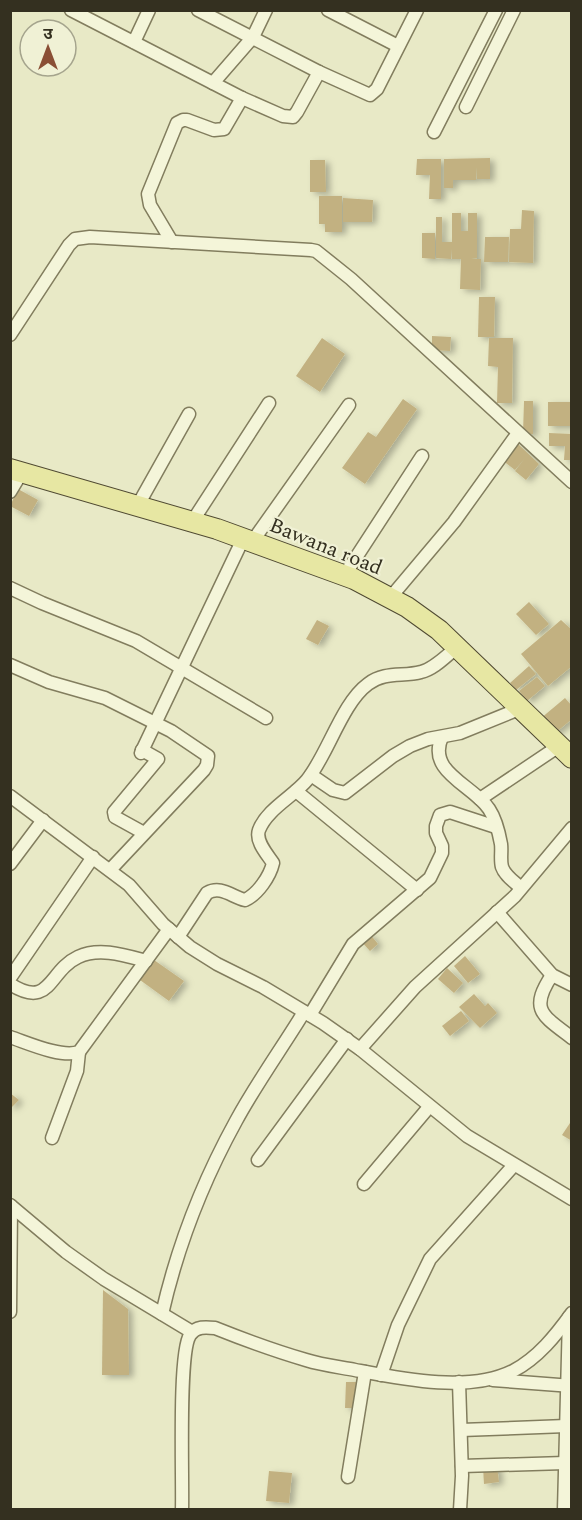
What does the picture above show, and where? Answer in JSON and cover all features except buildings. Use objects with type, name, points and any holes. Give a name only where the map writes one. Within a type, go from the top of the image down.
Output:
[{"type":"main road","name":"Bawana road","points":[[16,470],[138,505],[248,541],[344,576],[390,598],[439,630],[455,649],[565,752]]},
{"type":"street","points":[[71,10],[242,98],[283,116],[293,117],[319,72]]},
{"type":"street","points":[[134,42],[149,10]]},
{"type":"street","points":[[198,10],[215,14],[319,72],[370,94],[377,89],[414,12]]},
{"type":"street","points":[[213,83],[253,37],[266,10]]},
{"type":"street","points":[[328,10],[398,46]]},
{"type":"street","points":[[434,132],[496,10]]},
{"type":"street","points":[[466,107],[514,10]]},
{"type":"street","points":[[172,242],[150,205],[148,194],[177,123],[187,120],[214,130],[224,129],[242,98]]},
{"type":"street","points":[[10,335],[75,239],[90,237],[316,251],[351,279],[572,482]]},
{"type":"street","points":[[192,522],[269,403]]},
{"type":"street","points":[[144,833],[115,817],[114,812],[158,759],[142,752],[181,667],[248,541],[349,405]]},
{"type":"street","points":[[138,505],[189,414]]},
{"type":"street","points":[[390,598],[454,522],[518,433]]},
{"type":"street","points":[[344,576],[422,456]]},
{"type":"street","points":[[10,492],[16,470]]},
{"type":"street","points":[[10,588],[128,637],[267,718]]},
{"type":"street","points":[[52,1138],[77,1071],[79,1052],[146,961],[174,933],[207,893],[220,890],[245,900],[254,894],[271,871],[273,863],[261,843],[259,830],[279,806],[311,775],[359,693],[368,684],[388,674],[423,672],[455,649]]},
{"type":"street","points":[[10,665],[50,682],[105,698],[155,723],[206,753],[209,759],[204,770],[110,870]]},
{"type":"street","points":[[311,775],[333,790],[345,793],[410,746],[428,739],[460,733],[519,709]]},
{"type":"street","points":[[442,737],[437,747],[438,756],[456,781],[480,799],[490,810],[501,845],[502,867],[521,888]]},
{"type":"street","points":[[480,799],[565,752]]},
{"type":"street","points":[[296,791],[417,890]]},
{"type":"street","points":[[10,796],[110,870],[140,895],[174,933],[217,964],[263,987],[346,1039],[467,1136],[572,1199]]},
{"type":"street","points":[[162,1314],[173,1268],[223,1145],[237,1118],[353,944],[430,878],[442,853],[442,846],[436,832],[440,815],[450,812],[496,827]]},
{"type":"street","points":[[10,864],[43,820]]},
{"type":"street","points":[[360,1049],[415,987],[521,888],[572,828]]},
{"type":"street","points":[[10,978],[93,857]]},
{"type":"street","points":[[497,912],[552,975],[572,985]]},
{"type":"street","points":[[10,984],[26,992],[39,993],[47,988],[68,963],[86,954],[98,952],[122,954],[146,961]]},
{"type":"street","points":[[552,975],[542,991],[539,1002],[553,1023],[572,1038]]},
{"type":"street","points":[[10,1037],[62,1053],[79,1052]]},
{"type":"street","points":[[258,1160],[346,1039]]},
{"type":"street","points":[[364,1184],[429,1107]]},
{"type":"street","points":[[381,1375],[398,1324],[430,1259],[514,1165]]},
{"type":"street","points":[[11,1206],[94,1272],[192,1332]]},
{"type":"street","points":[[10,1312],[11,1206]]},
{"type":"street","points":[[564,1509],[568,1484],[565,1463],[570,1321]]},
{"type":"street","points":[[489,1379],[513,1371],[531,1360],[570,1321]]},
{"type":"street","points":[[183,1509],[184,1363],[189,1337],[192,1332],[202,1328],[215,1328],[308,1361],[411,1380],[459,1382],[489,1379],[569,1386]]},
{"type":"street","points":[[348,1477],[365,1372]]},
{"type":"street","points":[[459,1382],[462,1466],[460,1509]]},
{"type":"street","points":[[460,1430],[566,1426]]},
{"type":"street","points":[[462,1466],[565,1463]]}]
